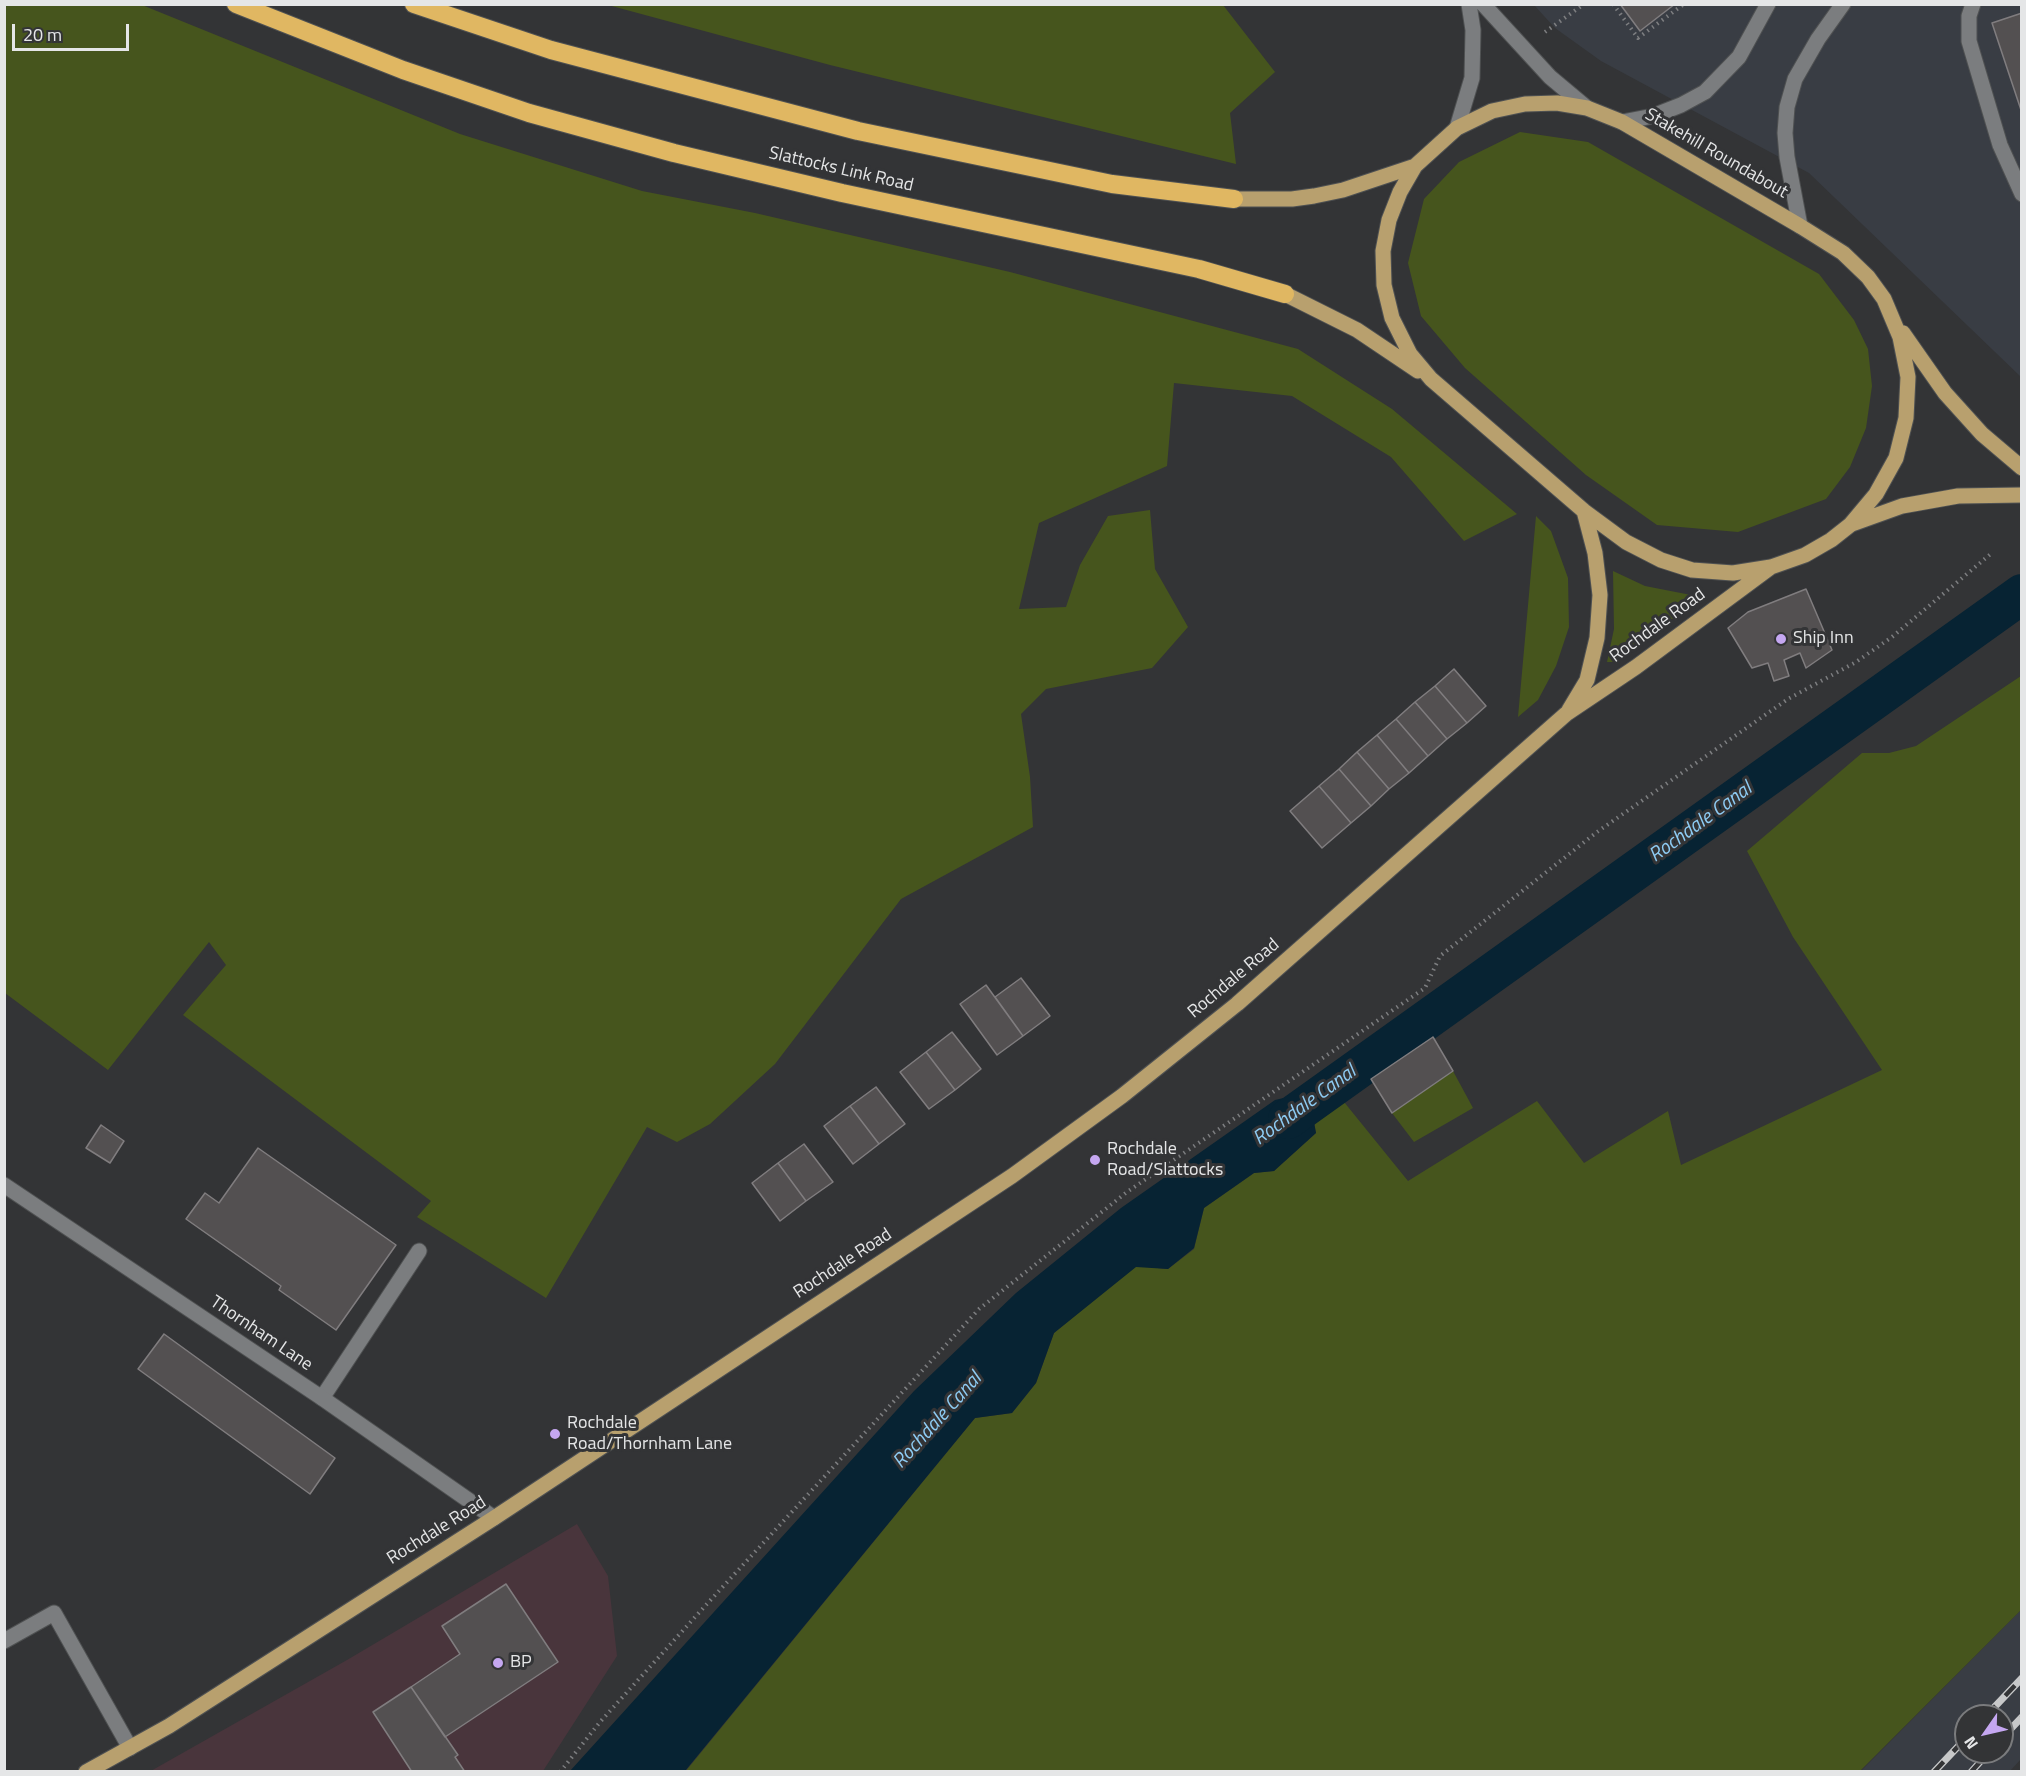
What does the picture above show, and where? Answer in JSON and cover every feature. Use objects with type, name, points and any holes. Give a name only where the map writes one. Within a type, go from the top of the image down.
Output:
[{"type":"highway","name":"Slattocks Link Road","points":[[236,4],[403,70],[540,116],[674,153],[842,193],[1199,269],[1285,294]]},
{"type":"highway","points":[[414,4],[551,50],[858,131],[1112,184],[1234,199]]},
{"type":"main road","name":"Stakehill Roundabout","points":[[1557,103],[1587,108],[1622,122],[1800,226],[1843,253],[1868,277],[1884,299],[1900,337],[1906,367],[1906,418],[1896,458],[1876,494],[1850,525],[1805,555],[1771,567],[1733,573],[1682,567],[1661,560],[1626,542],[1584,511],[1431,379],[1410,354],[1392,318],[1384,285],[1383,251],[1389,220],[1400,192],[1415,166],[1457,128],[1492,111],[1525,104],[1557,103]]},
{"type":"main road","points":[[1234,199],[1292,199],[1324,194],[1415,166]]},
{"type":"main road","name":"Slattocks Link Road","points":[[1285,294],[1357,330],[1431,379]]},
{"type":"main road","points":[[1884,299],[1912,348],[1945,393],[1982,434],[2022,468]]},
{"type":"main road","points":[[1850,525],[1902,506],[1958,496],[2022,495]]},
{"type":"main road","name":"Rochdale Road","points":[[1566,714],[1587,680],[1598,638],[1600,595],[1595,553],[1584,511]]},
{"type":"main road","name":"Rochdale Road","points":[[86,1772],[169,1726],[494,1518],[1012,1176],[1122,1096],[1237,1004],[1566,714],[1636,667],[1771,567]]},
{"type":"street","points":[[1457,128],[1472,78],[1473,30],[1468,4]]},
{"type":"street","points":[[1483,4],[1550,77],[1587,108]]},
{"type":"street","points":[[1622,122],[1653,116],[1704,92],[1739,57],[1768,4]]},
{"type":"street","points":[[1800,226],[1786,149],[1787,107],[1795,80],[1818,39],[1843,4]]},
{"type":"street","points":[[1973,4],[1968,16],[1969,41],[2000,145],[2022,194]]},
{"type":"street","name":"Thornham Lane","points":[[4,1185],[321,1398],[494,1518]]},
{"type":"street","points":[[321,1398],[419,1251]]},
{"type":"street","points":[[4,1641],[54,1613],[130,1748]]},
{"type":"path","points":[[1544,33],[1584,4]]},
{"type":"path","points":[[1613,4],[1638,38],[1684,4]]},
{"type":"path","points":[[560,1772],[600,1722],[979,1309],[1127,1192],[1425,988],[1440,956],[1597,832],[1788,699],[1856,662],[1892,637],[1993,552]]},
{"type":"shaded area","points":[[1534,5],[2021,5],[2021,377],[1809,173],[1601,61],[1555,28]]},
{"type":"shaded area","points":[[577,1524],[608,1576],[617,1656],[543,1771],[149,1772],[347,1660]]},
{"type":"shaded area","points":[[2021,1610],[2021,1759],[2010,1771],[1860,1772]]},
{"type":"green space","points":[[5,4],[142,5],[460,134],[642,191],[755,213],[1010,272],[1298,349],[1392,409],[1517,514],[1464,541],[1391,457],[1292,396],[1174,383],[1167,466],[1039,523],[1019,609],[1066,607],[1080,565],[1108,516],[1150,510],[1155,569],[1188,627],[1152,668],[1046,689],[1021,714],[1030,777],[1033,827],[901,899],[775,1064],[710,1124],[677,1142],[647,1127],[546,1298],[417,1217],[431,1201],[183,1015],[226,965],[209,942],[108,1070],[5,993]]},
{"type":"green space","points":[[608,5],[1223,5],[1275,72],[1230,113],[1236,164],[830,65]]},
{"type":"green space","points":[[1520,132],[1588,142],[1819,274],[1854,320],[1868,349],[1872,386],[1866,428],[1850,467],[1826,499],[1738,532],[1657,525],[1586,475],[1465,368],[1421,316],[1408,263],[1424,199],[1459,162]]},
{"type":"green space","points":[[1536,516],[1551,531],[1568,578],[1569,627],[1556,666],[1538,700],[1518,717]]},
{"type":"green space","points":[[1613,571],[1645,586],[1691,595],[1692,604],[1617,662],[1607,662],[1614,629]]},
{"type":"green space","points":[[2021,676],[2021,1610],[1860,1771],[685,1772],[975,1418],[1012,1413],[1036,1383],[1054,1333],[1136,1266],[1168,1269],[1194,1249],[1204,1208],[1254,1173],[1274,1171],[1316,1133],[1313,1117],[1340,1097],[1408,1181],[1537,1101],[1584,1163],[1668,1111],[1681,1165],[1882,1070],[1793,937],[1747,851],[1862,753],[1889,753],[1916,746]]},
{"type":"green space","points":[[1453,1071],[1473,1108],[1414,1142],[1392,1113]]},
{"type":"water","points":[[1326,1076],[1340,1097],[1313,1117],[1316,1133],[1274,1171],[1254,1173],[1204,1208],[1194,1248],[1168,1269],[1136,1267],[1054,1333],[1036,1383],[1012,1413],[975,1418],[685,1771],[570,1771],[914,1391],[1016,1293],[1121,1208],[1275,1100],[1305,1093]]},
{"type":"building","points":[[1620,4],[1675,4],[1640,31]]},
{"type":"building","points":[[2022,13],[2022,113],[1992,23]]},
{"type":"building","name":"Ship Inn","points":[[1806,589],[1832,650],[1806,668],[1800,653],[1784,660],[1789,676],[1774,681],[1768,663],[1752,668],[1728,628],[1748,612]]},
{"type":"building","points":[[1454,669],[1486,706],[1467,723],[1435,686]]},
{"type":"building","points":[[1435,686],[1467,723],[1447,739],[1415,702]]},
{"type":"building","points":[[1415,702],[1447,739],[1428,756],[1396,719]]},
{"type":"building","points":[[1396,719],[1428,756],[1409,773],[1377,735]]},
{"type":"building","points":[[1377,735],[1409,773],[1389,789],[1357,752]]},
{"type":"building","points":[[1357,752],[1389,789],[1371,806],[1339,769]]},
{"type":"building","points":[[1339,769],[1371,806],[1351,823],[1319,786]]},
{"type":"building","points":[[1319,786],[1351,823],[1322,848],[1290,811]]},
{"type":"building","points":[[1021,978],[1050,1016],[1023,1036],[995,997]]},
{"type":"building","points":[[986,985],[1023,1036],[997,1055],[960,1004]]},
{"type":"building","points":[[952,1032],[981,1069],[955,1090],[926,1052]]},
{"type":"building","points":[[1433,1037],[1453,1071],[1392,1113],[1371,1079]]},
{"type":"building","points":[[926,1052],[955,1090],[929,1109],[900,1072]]},
{"type":"building","points":[[876,1087],[905,1124],[879,1144],[850,1106]]},
{"type":"building","points":[[850,1106],[879,1144],[853,1164],[824,1126]]},
{"type":"building","points":[[101,1125],[124,1141],[110,1163],[86,1148]]},
{"type":"building","points":[[804,1144],[833,1182],[806,1201],[778,1163]]},
{"type":"building","points":[[258,1148],[396,1245],[336,1330],[279,1290],[281,1286],[186,1219],[205,1193],[219,1203]]},
{"type":"building","points":[[778,1163],[806,1201],[780,1221],[752,1183]]},
{"type":"building","points":[[164,1334],[335,1458],[310,1494],[138,1369]]},
{"type":"building","points":[[506,1584],[558,1662],[445,1737],[411,1687],[460,1654],[442,1626]]},
{"type":"building","points":[[411,1687],[458,1755],[455,1757],[465,1772],[412,1772],[373,1712]]},
{"type":"waterway","name":"Rochdale Canal","points":[[1288,1119],[2022,594]]},
{"type":"railway","points":[[1997,1704],[2022,1678]]},
{"type":"railway","points":[[2014,1725],[2022,1717]]},
{"type":"railway","points":[[1934,1772],[1954,1751]]},
{"type":"railway","points":[[1971,1772],[1978,1764]]},
{"type":"place","name":"Ship Inn","points":[[1781,639]]},
{"type":"place","name":"Rochdale Road/Slattocks","points":[[1095,1160]]},
{"type":"place","name":"Rochdale Road/Thornham Lane","points":[[555,1434]]},
{"type":"place","name":"BP","points":[[498,1663]]}]
